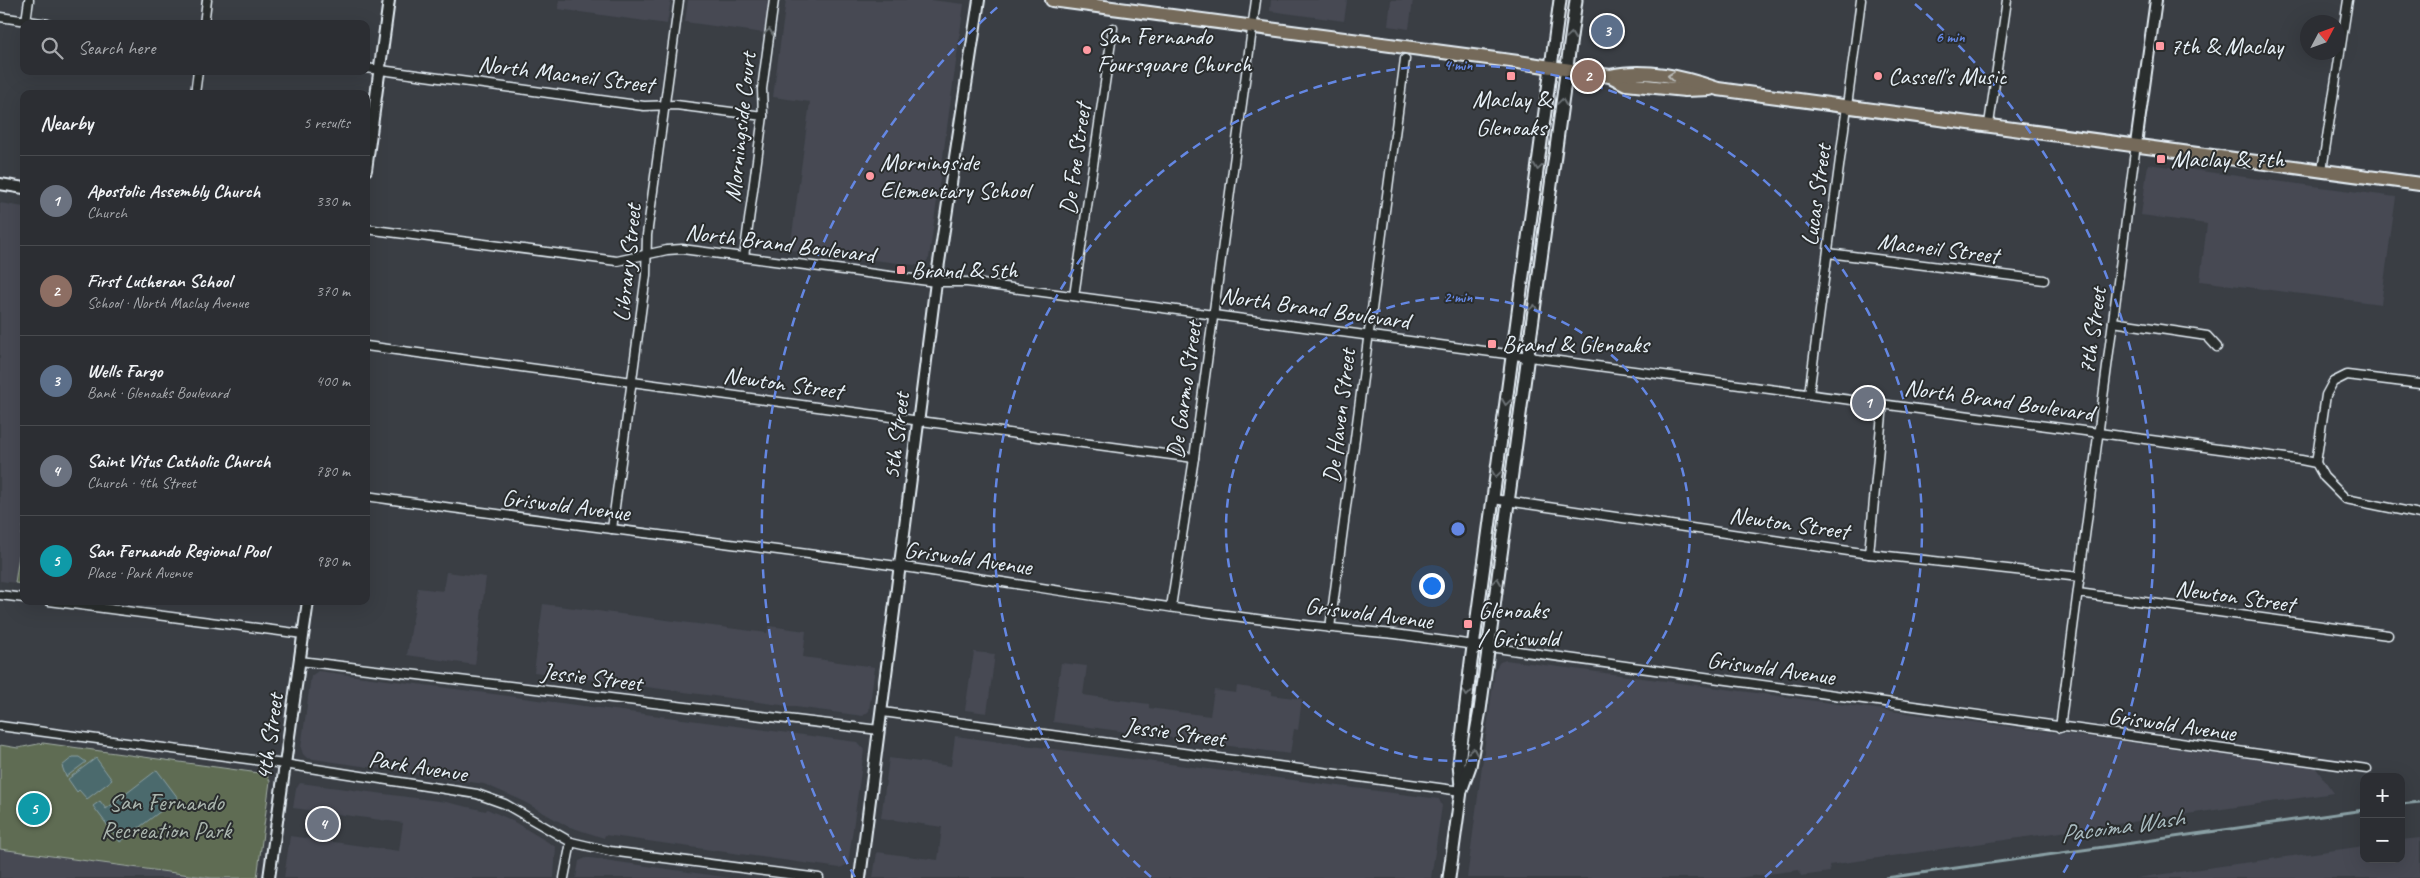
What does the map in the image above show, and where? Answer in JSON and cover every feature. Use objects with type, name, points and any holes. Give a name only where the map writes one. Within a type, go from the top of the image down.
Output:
[{"type":"main road","points":[[1052,0],[1610,76],[1629,72],[1682,77],[1718,89],[1989,124],[2420,184]]},
{"type":"main road","points":[[1449,878],[1461,791],[1459,763],[1473,645],[1560,0]]},
{"type":"main road","points":[[1461,791],[1470,766],[1488,647],[1576,0]]},
{"type":"street","points":[[26,20],[29,0]]},
{"type":"street","points":[[204,20],[207,0]]},
{"type":"street","points":[[370,141],[389,0]]},
{"type":"street","name":"Library Street","points":[[612,529],[646,275],[647,235],[678,0]]},
{"type":"street","name":"Morningside Court","points":[[744,257],[762,116],[762,89],[774,0]]},
{"type":"street","name":"5th Street","points":[[860,878],[883,712],[936,282],[979,0]]},
{"type":"street","name":"De Garmo Street","points":[[1171,607],[1194,458],[1256,0]]},
{"type":"street","name":"Lucas Street","points":[[1809,394],[1861,0]]},
{"type":"street","points":[[1989,124],[2007,0]]},
{"type":"street","name":"7th Street","points":[[2060,728],[2156,0]]},
{"type":"street","points":[[2322,170],[2348,0]]},
{"type":"street","points":[[0,17],[20,20]]},
{"type":"street","name":"De Foe Street","points":[[1074,296],[1113,28]]},
{"type":"street","name":"De Haven Street","points":[[1330,628],[1404,59]]},
{"type":"street","name":"North Macneil Street","points":[[370,69],[644,106],[665,104],[762,116]]},
{"type":"street","points":[[196,90],[197,75]]},
{"type":"street","points":[[0,184],[20,187]]},
{"type":"street","name":"North Brand Boulevard","points":[[370,230],[617,261],[676,249],[936,282],[967,282],[2316,463]]},
{"type":"street","name":"Macneil Street","points":[[1828,253],[2044,280]]},
{"type":"street","points":[[2113,322],[2207,336],[2217,347]]},
{"type":"street","name":"Newton Street","points":[[370,347],[1194,458]]},
{"type":"street","points":[[2420,384],[2347,375],[2333,382],[2326,395],[2316,463],[2324,478],[2346,499],[2420,514]]},
{"type":"street","points":[[1869,554],[1884,404]]},
{"type":"street","name":"Griswold Avenue","points":[[370,497],[901,567],[1171,607],[1330,628],[1395,634],[2060,728],[2367,769]]},
{"type":"street","name":"Newton Street","points":[[1493,499],[1869,554],[2080,577]]},
{"type":"street","name":"Newton Street","points":[[2078,594],[2388,635]]},
{"type":"street","points":[[0,595],[20,598]]},
{"type":"street","points":[[78,605],[303,634]]},
{"type":"street","points":[[121,611],[122,605]]},
{"type":"street","name":"4th Street","points":[[270,878],[284,764],[307,605]]},
{"type":"street","name":"Jessie Street","points":[[300,660],[879,730]]},
{"type":"street","name":"Jessie Street","points":[[883,712],[1461,791]]},
{"type":"street","name":"Park Avenue","points":[[0,726],[284,764],[477,794],[505,804],[571,842],[610,851],[819,878]]},
{"type":"street","points":[[564,878],[571,842]]},
{"type":"shaded area","points":[[559,0],[671,0],[667,24],[558,9]]},
{"type":"shaded area","points":[[688,0],[769,0],[764,33],[685,22]]},
{"type":"shaded area","name":"Morningside Elementary School","points":[[786,0],[931,0],[964,4],[929,258],[923,266],[790,250],[810,102],[773,97]]},
{"type":"shaded area","points":[[1271,0],[1347,0],[1344,21],[1270,11]]},
{"type":"shaded area","points":[[1391,0],[1413,0],[1409,29],[1388,26]]},
{"type":"shaded area","points":[[2148,164],[2396,197],[2381,304],[2200,281],[2207,224],[2141,215]]},
{"type":"shaded area","points":[[0,203],[20,206],[20,584],[0,581]]},
{"type":"shaded area","points":[[446,572],[486,577],[475,665],[407,655],[418,588],[443,591]]},
{"type":"shaded area","points":[[543,604],[767,633],[769,626],[806,631],[803,657],[875,667],[869,711],[863,716],[534,672]]},
{"type":"shaded area","points":[[974,652],[995,654],[987,713],[965,710]]},
{"type":"shaded area","points":[[1506,660],[2315,767],[2334,793],[1829,865],[1830,872],[1801,876],[1799,870],[1737,878],[1467,878],[1495,669],[1500,662]]},
{"type":"shaded area","points":[[1061,663],[1087,666],[1083,695],[1149,704],[1149,708],[1210,716],[1214,690],[1236,693],[1237,686],[1272,691],[1272,695],[1302,699],[1298,730],[1294,729],[1290,754],[1053,722]]},
{"type":"shaded area","points":[[318,671],[857,742],[864,750],[848,864],[840,868],[605,835],[604,838],[567,826],[519,799],[484,784],[307,758],[301,748],[311,676]]},
{"type":"shaded area","points":[[955,736],[1439,799],[1442,806],[1431,878],[873,878],[877,852],[938,860],[942,827],[881,818],[889,758],[951,766]]},
{"type":"shaded area","points":[[300,783],[446,802],[486,811],[487,809],[511,820],[556,847],[554,878],[284,878],[290,836],[399,851],[403,823],[293,808],[296,789]]},
{"type":"shaded area","points":[[2420,838],[2420,878],[2136,878],[2360,847],[2360,863],[2405,863],[2405,840]]},
{"type":"shaded area","points":[[0,849],[151,870],[212,878],[0,878]]},
{"type":"shaded area","points":[[586,858],[731,878],[576,878],[579,861]]},
{"type":"green space","points":[[20,549],[20,584],[15,583]]},
{"type":"green space","name":"San Fernando Recreation Park","points":[[43,743],[266,774],[270,781],[257,878],[212,878],[0,849],[0,745],[18,748]]},
{"type":"water","points":[[73,757],[79,757],[86,762],[66,777],[62,766]]},
{"type":"water","points":[[96,758],[112,780],[87,799],[79,790],[77,792],[68,779]]},
{"type":"water","points":[[157,770],[178,798],[120,842],[93,806],[100,801],[106,809]]},
{"type":"waterway","name":"Pacoima Wash","points":[[2405,804],[2420,802]]},
{"type":"waterway","name":"Pacoima Wash","points":[[1886,878],[2360,811]]},
{"type":"place","name":"Wells Fargo","points":[[1607,31]]},
{"type":"place","name":"7th & Maclay","points":[[2160,46]]},
{"type":"place","name":"San Fernando Foursquare Church","points":[[1087,50]]},
{"type":"place","name":"Maclay & Glenoaks","points":[[1511,76]]},
{"type":"place","name":"First Lutheran School","points":[[1588,76]]},
{"type":"place","name":"Cassell's Music","points":[[1878,76]]},
{"type":"place","name":"Maclay & 7th","points":[[2161,159]]},
{"type":"place","name":"Morningside Elementary School","points":[[870,176]]},
{"type":"place","name":"Brand & 5th","points":[[901,270]]},
{"type":"place","name":"Brand & Glenoaks","points":[[1492,344]]},
{"type":"place","name":"Apostolic Assembly Church","points":[[1868,403]]},
{"type":"place","name":"Glenoaks / Griswold","points":[[1468,624]]},
{"type":"place","name":"San Fernando Regional Pool","points":[[34,809]]},
{"type":"place","name":"Saint Vitus Catholic Church","points":[[323,824]]}]
